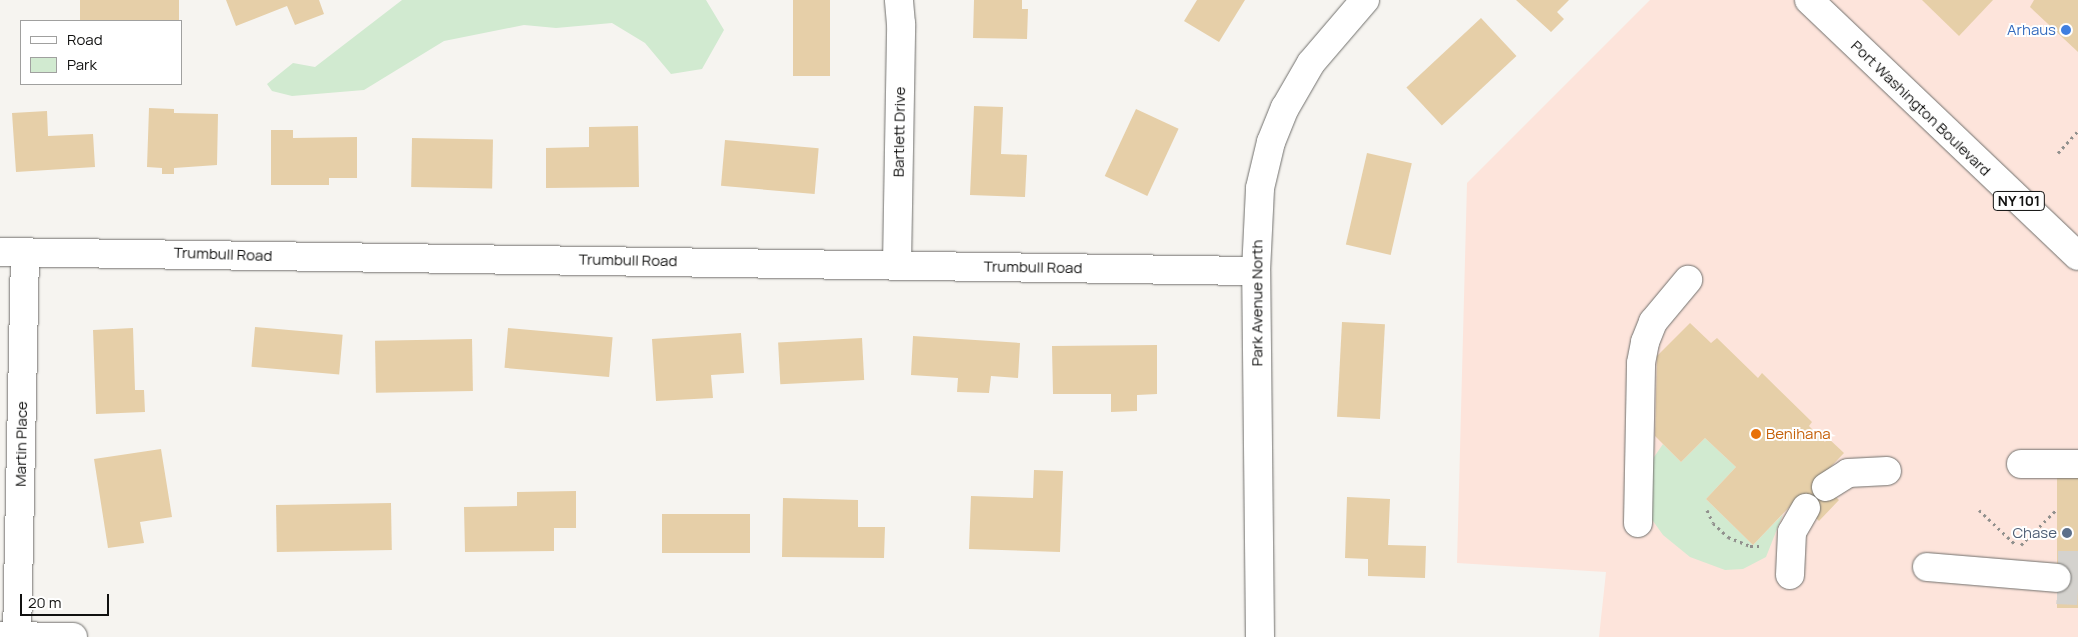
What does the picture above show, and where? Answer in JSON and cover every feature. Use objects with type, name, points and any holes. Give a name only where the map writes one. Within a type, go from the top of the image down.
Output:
[{"type":"street","name":"Bartlett Drive","points":[[897,264],[901,24],[899,0]]},
{"type":"street","name":"Park Avenue North","points":[[1260,637],[1256,271],[1260,188],[1271,142],[1285,108],[1311,63],[1364,0]]},
{"type":"street","name":"Port Washington Boulevard","points":[[1809,0],[2078,256]]},
{"type":"street","name":"Trumbull Road","points":[[13,252],[897,264],[1256,271]]},
{"type":"street","name":"Martin Place","points":[[8,636],[13,252]]},
{"type":"street","points":[[1638,524],[1641,363],[1645,342],[1652,322],[1688,280]]},
{"type":"street","points":[[2021,464],[2078,464]]},
{"type":"street","points":[[1826,487],[1848,473],[1887,471]]},
{"type":"street","points":[[1790,575],[1791,540],[1796,521],[1806,508]]},
{"type":"street","points":[[1927,567],[2057,578]]},
{"type":"street","points":[[8,636],[73,637]]},
{"type":"path","points":[[2058,153],[2078,131]]},
{"type":"path","points":[[1979,510],[2011,543],[2023,545],[2057,509]]},
{"type":"path","points":[[1707,510],[1719,530],[1738,542],[1761,546],[1791,540]]},
{"type":"shaded area","points":[[1650,0],[2078,0],[2078,637],[1599,637],[1606,572],[1457,563],[1467,183]]},
{"type":"green space","points":[[402,0],[706,0],[724,30],[702,69],[671,74],[645,43],[612,23],[556,28],[524,25],[444,41],[364,90],[292,96],[272,91],[267,84],[293,63],[315,67]]},
{"type":"green space","points":[[1705,438],[1736,467],[1706,499],[1753,545],[1783,514],[1766,557],[1743,569],[1725,570],[1690,557],[1663,535],[1648,514],[1652,460],[1663,444],[1681,462]]},
{"type":"building","points":[[80,0],[179,0],[179,20],[80,20]]},
{"type":"building","points":[[226,0],[319,0],[324,14],[295,25],[287,6],[236,26]]},
{"type":"building","points":[[793,0],[830,0],[830,76],[793,76]]},
{"type":"building","points":[[974,0],[1022,0],[1022,9],[1028,9],[1027,39],[973,38]]},
{"type":"building","points":[[1197,0],[1245,0],[1219,42],[1184,21]]},
{"type":"building","points":[[1516,0],[1569,0],[1557,12],[1564,19],[1551,32]]},
{"type":"building","name":"Arhaus","points":[[1922,0],[1993,0],[1959,36]]},
{"type":"building","name":"Arhaus","points":[[2034,0],[2078,0],[2078,52],[2030,7]]},
{"type":"building","points":[[1481,18],[1516,56],[1442,126],[1406,88]]},
{"type":"building","points":[[974,106],[1003,107],[1001,154],[1027,155],[1025,197],[970,195]]},
{"type":"building","points":[[149,108],[174,109],[174,113],[218,114],[217,165],[174,168],[174,174],[162,174],[162,168],[147,167]]},
{"type":"building","points":[[1136,109],[1179,129],[1147,196],[1105,176]]},
{"type":"building","points":[[47,111],[48,136],[93,134],[95,167],[16,172],[12,113]]},
{"type":"building","points":[[638,126],[639,187],[546,188],[546,148],[589,147],[589,127]]},
{"type":"building","points":[[271,130],[293,130],[293,138],[357,137],[357,178],[329,178],[329,185],[271,185]]},
{"type":"building","points":[[412,138],[493,139],[492,188],[411,187]]},
{"type":"building","points":[[725,140],[819,148],[815,194],[721,186]]},
{"type":"building","points":[[1367,153],[1412,163],[1391,255],[1346,245]]},
{"type":"building","points":[[1342,322],[1385,324],[1380,419],[1337,417]]},
{"type":"building","points":[[1690,323],[1711,343],[1717,338],[1758,378],[1762,373],[1812,422],[1809,426],[1825,442],[1828,438],[1844,453],[1818,480],[1839,500],[1819,521],[1797,499],[1753,545],[1706,499],[1736,467],[1705,438],[1681,462],[1655,436],[1657,356]]},
{"type":"building","points":[[255,327],[343,335],[339,375],[252,367]]},
{"type":"building","points":[[133,328],[135,390],[144,390],[145,412],[96,414],[93,330]]},
{"type":"building","points":[[508,328],[613,337],[609,377],[505,368]]},
{"type":"building","points":[[741,333],[744,373],[711,375],[713,398],[656,401],[652,339]]},
{"type":"building","points":[[913,336],[1020,343],[1018,378],[991,376],[989,393],[957,392],[958,378],[911,375]]},
{"type":"building","points":[[862,338],[864,380],[780,384],[778,342]]},
{"type":"building","points":[[472,339],[473,391],[376,393],[375,341]]},
{"type":"building","points":[[1157,345],[1157,394],[1137,395],[1137,411],[1111,412],[1111,394],[1053,394],[1052,346]]},
{"type":"building","points":[[161,449],[172,517],[140,522],[144,543],[108,548],[94,459]]},
{"type":"building","points":[[1034,470],[1063,471],[1060,552],[969,549],[971,496],[1033,498]]},
{"type":"building","name":"Chase","points":[[2057,477],[2078,477],[2078,608],[2057,608]]},
{"type":"building","points":[[576,491],[576,528],[554,528],[554,551],[465,552],[464,507],[517,506],[517,492]]},
{"type":"building","points":[[1347,497],[1390,499],[1388,545],[1426,546],[1425,578],[1368,576],[1368,559],[1345,558]]},
{"type":"building","points":[[783,498],[858,500],[858,527],[885,527],[884,558],[782,557]]},
{"type":"building","points":[[391,503],[392,550],[277,552],[276,505]]},
{"type":"building","points":[[662,514],[750,514],[750,553],[662,553]]},
{"type":"tunnel","points":[[2058,565],[2078,565]]},
{"type":"tunnel","points":[[2057,590],[2078,591]]},
{"type":"place","name":"Arhaus","points":[[2066,30]]},
{"type":"place","name":"Benihana","points":[[1756,434]]},
{"type":"place","name":"Chase","points":[[2067,533]]}]
